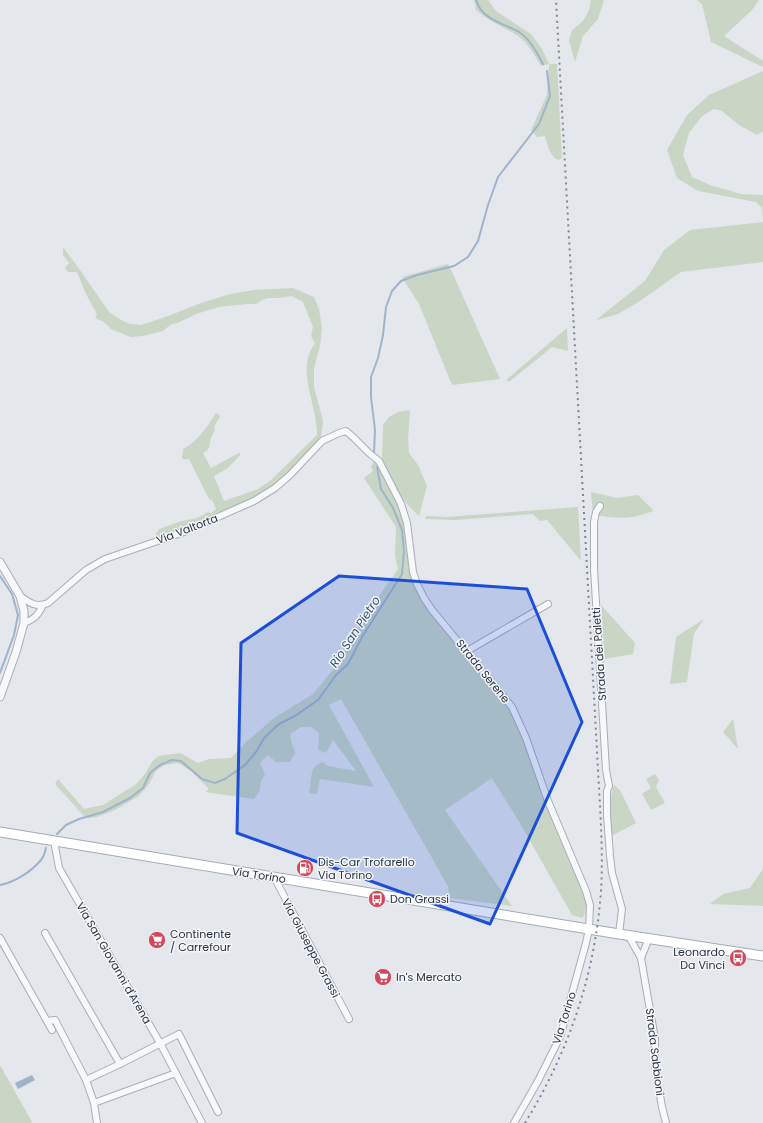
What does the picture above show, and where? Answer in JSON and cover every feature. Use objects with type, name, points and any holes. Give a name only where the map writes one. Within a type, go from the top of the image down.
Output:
[{"type":"main road","name":"Via Torino","points":[[0,832],[624,935],[763,956]]},
{"type":"street","name":"Strada Serene","points":[[322,441],[346,431],[368,453],[379,461],[383,468],[402,504],[407,523],[413,572],[417,584],[432,610],[509,702],[518,718],[548,801],[586,891],[590,905],[589,929]]},
{"type":"street","name":"Via Valtorta","points":[[24,623],[32,620],[38,615],[43,605],[48,603],[86,570],[105,559],[184,532],[254,501],[275,488],[290,475],[322,441]]},
{"type":"street","name":"Strada dei Paletti","points":[[600,506],[596,512],[594,522],[594,569],[606,770],[609,786],[607,791],[607,815],[612,873],[622,909],[624,935]]},
{"type":"street","points":[[0,562],[20,596],[24,611],[24,623],[16,652],[0,697]]},
{"type":"street","points":[[20,596],[38,606],[43,605]]},
{"type":"street","points":[[467,651],[548,604]]},
{"type":"street","name":"Via San Giovanni d'Arena","points":[[54,841],[59,868],[160,1043],[202,1123]]},
{"type":"street","name":"Via Giuseppe Grassi","points":[[274,877],[349,1019]]},
{"type":"street","name":"Via Torino","points":[[514,1123],[538,1081],[560,1037],[589,929]]},
{"type":"street","points":[[45,933],[120,1064]]},
{"type":"street","name":"Strada Sabbioni","points":[[624,935],[640,958],[655,1039],[655,1066],[666,1123]]},
{"type":"street","points":[[0,938],[52,1030]]},
{"type":"street","points":[[640,958],[649,938]]},
{"type":"street","points":[[47,1021],[55,1020],[86,1080],[94,1103],[97,1123]]},
{"type":"street","points":[[86,1080],[179,1034],[218,1112]]},
{"type":"street","points":[[94,1103],[176,1073]]},
{"type":"highlighted area","points":[[339,576],[527,589],[582,722],[490,924],[237,833],[241,643]]},
{"type":"green space","points":[[474,0],[488,0],[496,11],[531,34],[542,49],[549,64],[541,66],[522,39],[485,17],[475,9],[476,7]]},
{"type":"green space","points":[[591,0],[604,0],[598,19],[583,36],[575,62],[569,40],[572,30],[583,21],[589,10]]},
{"type":"green space","points":[[697,0],[759,0],[752,10],[724,36],[763,61],[763,67],[711,42],[702,4]]},
{"type":"green space","points":[[549,64],[557,64],[562,158],[558,160],[551,153],[545,136],[537,137],[531,130],[547,95]]},
{"type":"green space","points":[[763,71],[763,131],[757,135],[739,125],[722,111],[714,109],[702,116],[689,133],[683,155],[692,177],[710,185],[741,194],[763,195],[763,222],[762,208],[756,202],[698,191],[677,178],[667,150],[687,115],[709,95]]},
{"type":"green space","points":[[763,222],[763,262],[681,272],[640,301],[618,314],[596,320],[645,281],[664,250],[690,230]]},
{"type":"green space","points":[[63,247],[109,312],[130,324],[141,325],[230,294],[254,290],[293,288],[314,297],[319,309],[322,328],[320,346],[314,368],[314,387],[323,421],[321,439],[275,485],[225,511],[214,514],[197,524],[155,539],[155,535],[159,529],[182,521],[197,518],[208,512],[211,513],[216,509],[212,500],[209,499],[189,459],[182,459],[183,449],[198,438],[216,413],[220,416],[214,427],[215,431],[211,437],[209,449],[203,453],[211,468],[239,453],[241,454],[228,468],[214,476],[224,501],[258,489],[271,480],[317,435],[317,425],[307,371],[307,361],[315,344],[311,336],[313,327],[303,302],[292,296],[268,298],[256,304],[219,307],[196,314],[170,325],[163,331],[131,337],[111,329],[104,322],[95,318],[97,314],[86,294],[77,272],[68,272],[65,268],[69,263],[63,255]]},
{"type":"green space","points":[[448,264],[500,379],[452,385],[419,304],[402,277]]},
{"type":"green space","points":[[567,328],[568,351],[552,347],[509,382],[506,380]]},
{"type":"green space","points":[[410,410],[408,439],[409,453],[418,465],[427,486],[419,516],[405,502],[382,459],[383,425],[389,417],[398,412]]},
{"type":"green space","points":[[374,461],[398,506],[405,528],[410,573],[414,585],[511,709],[518,723],[585,892],[586,909],[582,918],[572,915],[521,825],[492,778],[445,810],[512,906],[450,898],[448,887],[436,865],[341,699],[329,705],[374,787],[320,779],[317,794],[309,793],[314,767],[322,762],[328,766],[356,771],[333,740],[326,753],[318,750],[319,733],[311,727],[301,727],[290,734],[295,753],[290,762],[276,762],[268,755],[260,763],[265,774],[261,781],[260,790],[254,799],[205,792],[209,789],[191,771],[178,763],[164,765],[156,771],[149,784],[139,796],[115,810],[97,817],[89,818],[84,816],[55,784],[58,779],[84,809],[103,805],[135,785],[158,756],[180,753],[198,763],[209,759],[231,758],[246,742],[274,718],[313,694],[337,665],[365,616],[398,569],[395,556],[396,527],[364,478],[373,471],[371,467]]},
{"type":"green space","points":[[591,492],[617,498],[638,495],[654,511],[638,516],[624,518],[593,514]]},
{"type":"green space","points":[[578,507],[581,561],[547,520],[540,521],[533,514],[455,520],[425,519],[426,516],[447,517]]},
{"type":"green space","points":[[601,605],[635,643],[633,654],[604,659]]},
{"type":"green space","points":[[704,619],[694,634],[687,682],[670,684],[676,637]]},
{"type":"green space","points":[[733,719],[738,749],[723,732]]},
{"type":"green space","points":[[655,774],[659,780],[656,787],[665,803],[651,810],[642,794],[651,788],[646,779]]},
{"type":"green space","points":[[614,785],[620,790],[636,823],[611,836],[610,804]]},
{"type":"green space","points":[[763,869],[763,906],[710,904],[723,894],[750,888]]},
{"type":"green space","points":[[0,1065],[32,1122],[31,1123],[0,1123]]},
{"type":"water","points":[[32,1075],[35,1080],[18,1089],[15,1083]]},
{"type":"waterway","name":"Rio San Pietro","points":[[476,0],[479,7],[488,17],[519,32],[527,38],[543,64]]},
{"type":"waterway","name":"Rio San Pietro","points":[[374,454],[375,430],[371,397],[371,377],[378,358],[383,335],[386,307],[392,291],[401,281],[417,275],[454,266],[468,257],[478,241],[498,177],[539,124],[550,96],[547,71]]},
{"type":"waterway","name":"Rio San Pietro","points":[[57,834],[66,825],[79,819],[103,812],[130,798],[143,788],[150,773],[160,765],[172,760],[181,761],[202,779],[215,783],[225,779],[245,765],[256,752],[264,738],[279,724],[295,716],[318,700],[336,675],[348,664],[362,637],[402,574],[404,551],[402,530],[393,508],[381,489],[377,467]]},
{"type":"waterway","points":[[0,576],[12,594],[18,615],[14,635],[0,673]]},
{"type":"waterway","name":"Rio San Pietro","points":[[0,885],[17,879],[32,869],[42,859],[46,848]]},
{"type":"railway","points":[[525,1123],[555,1068],[577,1012],[593,953],[598,922],[602,878],[602,852],[556,0]]},
{"type":"place","name":"Dis-Car Trofarello Via Torino","points":[[305,868]]},
{"type":"place","name":"Don Grassi","points":[[377,899]]},
{"type":"place","name":"Continente / Carrefour","points":[[157,940]]},
{"type":"place","name":"Leonardo Da Vinci","points":[[738,958]]},
{"type":"place","name":"In's Mercato","points":[[383,977]]}]
